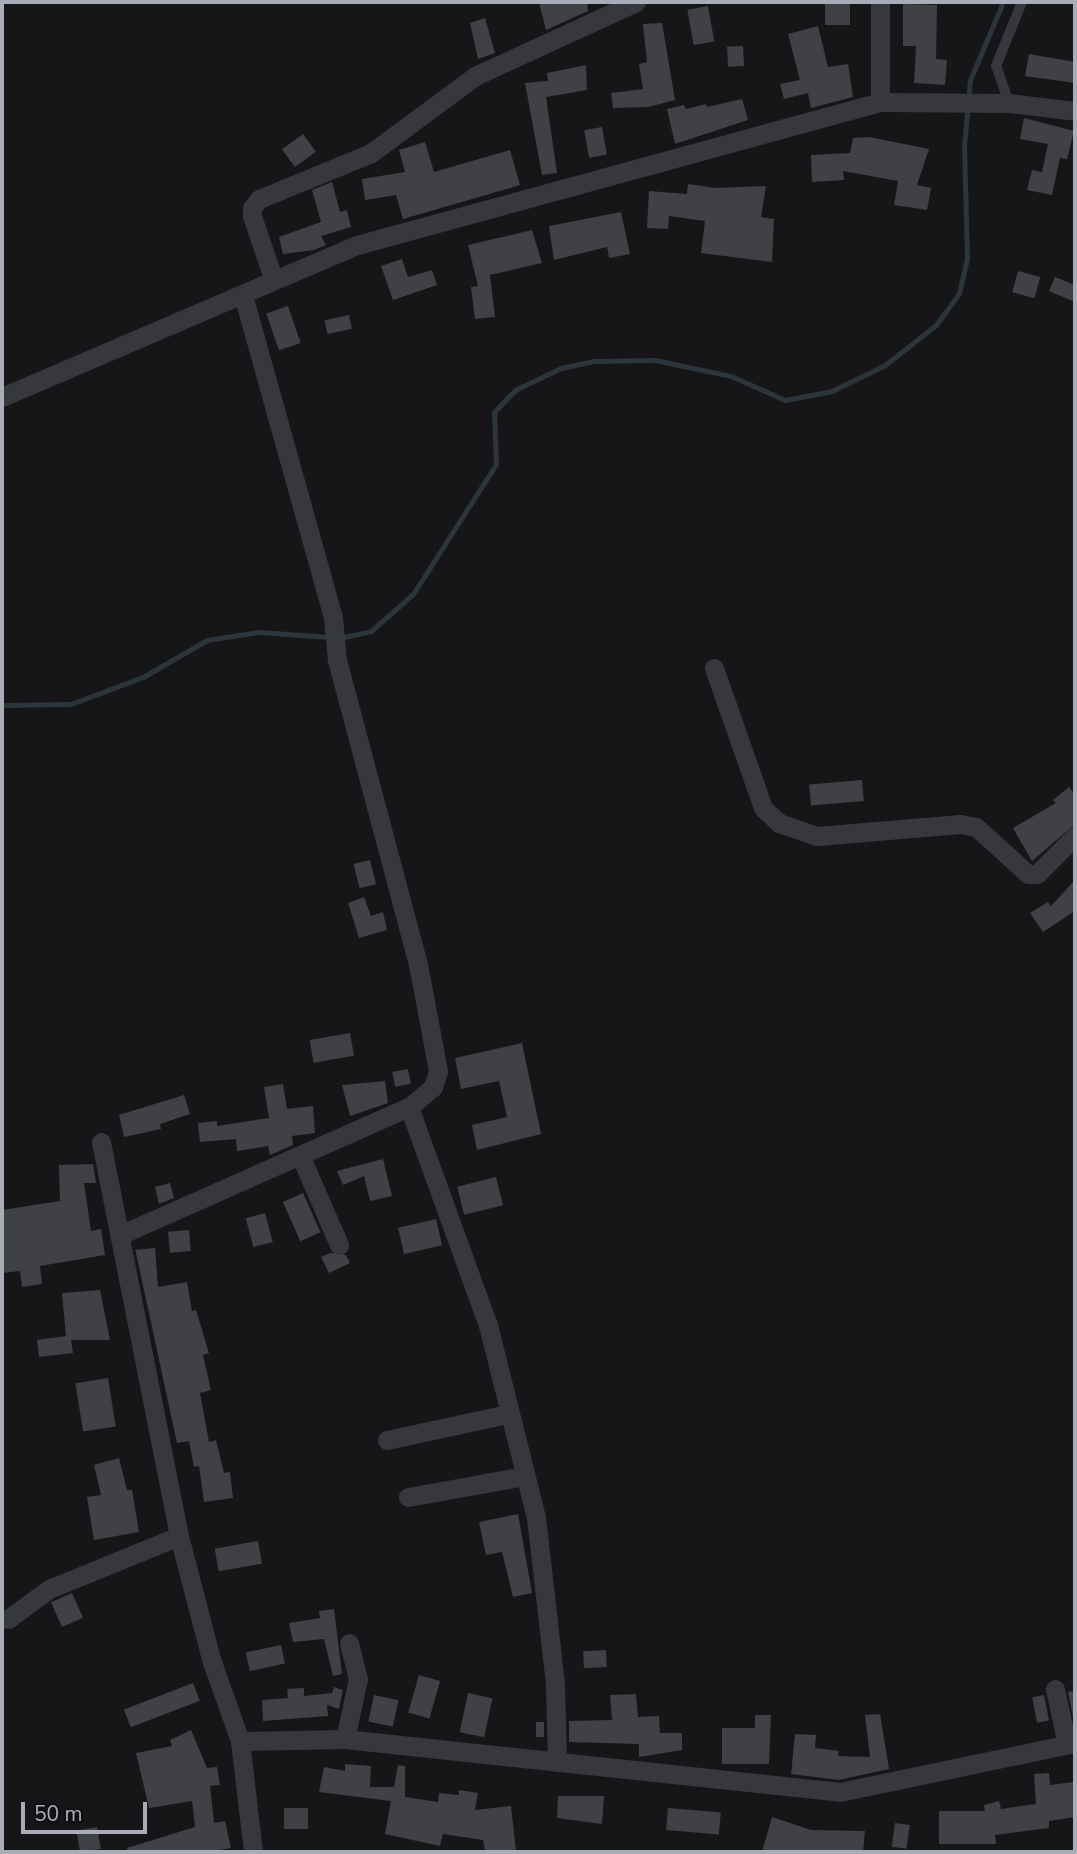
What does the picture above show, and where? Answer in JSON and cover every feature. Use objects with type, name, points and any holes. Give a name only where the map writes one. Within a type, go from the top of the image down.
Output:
[{"type":"street","points":[[273,278],[252,216],[252,208],[259,199],[371,153],[475,76],[636,2]]},
{"type":"street","points":[[880,2],[880,102]]},
{"type":"street","points":[[2,397],[243,295],[273,278],[417,225],[880,102],[929,100],[1001,103],[1075,111]]},
{"type":"street","points":[[122,1234],[409,1107],[433,1087],[438,1071],[418,964],[337,660],[333,617],[243,295]]},
{"type":"street","points":[[714,668],[763,808],[779,823],[817,836],[960,824],[976,827],[1028,874],[1037,874],[1074,839]]},
{"type":"street","points":[[409,1107],[484,1314],[507,1414],[536,1517],[555,1685],[557,1762]]},
{"type":"street","points":[[102,1142],[179,1536],[211,1659],[240,1741],[253,1852]]},
{"type":"street","points":[[301,1157],[339,1245]]},
{"type":"street","points":[[387,1440],[507,1414]]},
{"type":"street","points":[[408,1497],[524,1476]]},
{"type":"street","points":[[8,1619],[49,1589],[179,1536]]},
{"type":"street","points":[[345,1739],[358,1679],[349,1643]]},
{"type":"street","points":[[240,1741],[345,1739],[840,1792],[1071,1744],[1055,1689]]},
{"type":"lane","points":[[1001,103],[996,66],[1021,2]]},
{"type":"building","points":[[539,2],[587,2],[588,11],[546,30]]},
{"type":"building","points":[[825,2],[850,2],[850,25],[825,25]]},
{"type":"building","points":[[903,4],[937,5],[936,59],[947,60],[945,85],[914,83],[916,46],[903,46]]},
{"type":"building","points":[[708,6],[714,41],[694,45],[687,10]]},
{"type":"building","points":[[485,18],[495,53],[478,59],[470,23]]},
{"type":"building","points":[[662,23],[675,100],[648,107],[613,108],[611,93],[643,89],[639,64],[647,62],[643,24]]},
{"type":"building","points":[[818,26],[828,67],[848,64],[853,97],[811,108],[808,93],[784,99],[780,84],[800,80],[788,34]]},
{"type":"building","points":[[743,46],[744,66],[728,67],[727,47]]},
{"type":"building","points":[[1029,54],[1075,62],[1075,83],[1025,76]]},
{"type":"building","points":[[586,65],[587,90],[546,97],[557,173],[542,175],[525,83],[548,81],[547,73]]},
{"type":"building","points":[[742,99],[748,120],[675,144],[667,109],[684,105],[686,109],[706,104],[707,107]]},
{"type":"building","points":[[1024,118],[1074,131],[1067,159],[1060,158],[1052,195],[1027,190],[1032,170],[1042,172],[1048,144],[1020,139]]},
{"type":"building","points":[[602,127],[607,155],[589,158],[584,130]]},
{"type":"building","points":[[303,134],[316,152],[295,167],[282,149]]},
{"type":"building","points":[[869,137],[929,149],[917,185],[931,188],[927,210],[894,205],[898,181],[843,171],[844,180],[812,182],[811,155],[850,153],[853,138]]},
{"type":"building","points":[[425,142],[434,172],[510,150],[520,185],[403,219],[396,195],[365,200],[362,179],[405,172],[399,150]]},
{"type":"building","points":[[332,182],[340,212],[347,210],[351,227],[321,236],[326,245],[314,250],[283,254],[279,237],[321,222],[312,190]]},
{"type":"building","points":[[688,184],[716,188],[766,186],[761,217],[774,219],[772,262],[701,253],[705,221],[669,216],[668,229],[647,228],[649,191],[687,194]]},
{"type":"building","points":[[621,212],[630,254],[609,258],[607,247],[554,260],[549,226]]},
{"type":"building","points":[[532,230],[542,263],[490,275],[495,317],[475,319],[471,287],[478,286],[468,245]]},
{"type":"building","points":[[402,259],[408,277],[432,270],[437,285],[393,300],[381,266]]},
{"type":"building","points":[[1018,271],[1040,277],[1035,298],[1012,292]]},
{"type":"building","points":[[1055,277],[1075,285],[1075,302],[1049,291]]},
{"type":"building","points":[[288,306],[301,343],[279,350],[266,313]]},
{"type":"building","points":[[349,315],[352,329],[327,334],[325,320]]},
{"type":"building","points":[[862,780],[864,801],[811,806],[809,785]]},
{"type":"building","points":[[1069,787],[1075,795],[1075,824],[1032,861],[1013,828],[1056,803],[1053,800]]},
{"type":"building","points":[[370,860],[376,884],[360,888],[354,864]]},
{"type":"building","points":[[1075,880],[1075,911],[1043,932],[1030,913],[1048,902],[1051,906]]},
{"type":"building","points":[[364,897],[371,916],[383,912],[387,930],[359,938],[348,903]]},
{"type":"building","points":[[350,1033],[354,1056],[314,1063],[310,1040]]},
{"type":"building","points":[[522,1043],[541,1134],[477,1150],[472,1125],[507,1117],[499,1081],[461,1089],[455,1058]]},
{"type":"building","points":[[408,1069],[411,1084],[395,1087],[392,1072]]},
{"type":"building","points":[[385,1081],[388,1103],[350,1116],[342,1085]]},
{"type":"building","points":[[283,1084],[287,1109],[313,1106],[315,1133],[292,1136],[293,1145],[270,1155],[268,1146],[237,1151],[236,1139],[200,1142],[198,1123],[217,1121],[217,1126],[269,1118],[264,1087]]},
{"type":"building","points":[[184,1095],[190,1114],[160,1124],[161,1129],[124,1137],[119,1115]]},
{"type":"building","points":[[383,1159],[392,1196],[370,1201],[364,1176],[343,1185],[337,1171]]},
{"type":"building","points":[[93,1164],[96,1183],[84,1183],[91,1231],[101,1229],[105,1255],[40,1266],[42,1284],[22,1287],[20,1271],[2,1273],[2,1210],[60,1201],[59,1165]]},
{"type":"building","points":[[496,1177],[503,1205],[464,1215],[457,1187]]},
{"type":"building","points":[[170,1183],[174,1198],[159,1204],[155,1187]]},
{"type":"building","points":[[303,1193],[320,1232],[300,1241],[283,1202]]},
{"type":"building","points":[[265,1213],[273,1242],[253,1247],[246,1218]]},
{"type":"building","points":[[436,1219],[442,1245],[404,1254],[398,1228]]},
{"type":"building","points":[[189,1230],[191,1251],[170,1253],[168,1232]]},
{"type":"building","points":[[155,1248],[158,1287],[187,1282],[192,1311],[196,1310],[209,1353],[203,1355],[211,1390],[200,1393],[209,1442],[216,1440],[224,1473],[230,1472],[233,1498],[204,1502],[199,1466],[194,1467],[189,1441],[177,1443],[135,1250]]},
{"type":"building","points":[[330,1253],[346,1255],[350,1263],[329,1273],[321,1257]]},
{"type":"building","points":[[100,1290],[110,1340],[71,1340],[73,1353],[39,1357],[37,1340],[66,1336],[62,1293]]},
{"type":"building","points":[[108,1378],[116,1426],[83,1432],[75,1383]]},
{"type":"building","points":[[119,1458],[127,1490],[132,1490],[139,1532],[94,1540],[87,1497],[101,1495],[94,1465]]},
{"type":"building","points":[[518,1514],[532,1593],[513,1597],[502,1552],[486,1555],[479,1522]]},
{"type":"building","points":[[258,1541],[262,1564],[219,1571],[215,1549]]},
{"type":"building","points":[[72,1593],[83,1618],[62,1627],[51,1602]]},
{"type":"building","points":[[334,1609],[342,1674],[333,1676],[324,1639],[293,1642],[289,1623],[320,1618],[319,1611]]},
{"type":"building","points":[[281,1645],[285,1664],[250,1671],[246,1652]]},
{"type":"building","points":[[606,1650],[607,1667],[584,1668],[583,1651]]},
{"type":"building","points":[[419,1675],[440,1681],[429,1719],[408,1712]]},
{"type":"building","points":[[193,1683],[200,1701],[131,1727],[124,1710]]},
{"type":"building","points":[[334,1687],[343,1690],[339,1709],[327,1705],[328,1716],[263,1721],[262,1700],[288,1698],[287,1689],[304,1688],[304,1696],[332,1693]]},
{"type":"building","points":[[1075,1691],[1075,1717],[1073,1717],[1068,1692]]},
{"type":"building","points":[[468,1693],[492,1698],[484,1737],[460,1732]]},
{"type":"building","points":[[636,1694],[638,1717],[659,1716],[660,1733],[682,1733],[682,1750],[639,1757],[639,1744],[569,1742],[569,1721],[612,1720],[610,1695]]},
{"type":"building","points":[[374,1695],[398,1700],[393,1727],[368,1721]]},
{"type":"building","points":[[1044,1695],[1049,1721],[1037,1723],[1032,1697]]},
{"type":"building","points":[[880,1714],[889,1769],[839,1780],[791,1774],[795,1734],[816,1735],[815,1748],[839,1751],[838,1756],[870,1757],[865,1715]]},
{"type":"building","points":[[755,1715],[771,1715],[769,1764],[722,1764],[722,1728],[755,1728]]},
{"type":"building","points":[[536,1722],[544,1722],[544,1737],[536,1737]]},
{"type":"building","points":[[191,1730],[207,1768],[217,1767],[220,1785],[210,1786],[214,1823],[225,1821],[231,1848],[210,1852],[128,1852],[127,1848],[195,1827],[192,1801],[149,1808],[136,1753],[172,1746],[170,1740]]},
{"type":"building","points":[[345,1764],[371,1766],[370,1787],[394,1787],[398,1765],[405,1766],[405,1797],[438,1802],[439,1793],[459,1795],[459,1790],[478,1793],[475,1810],[511,1806],[516,1851],[485,1852],[483,1840],[443,1834],[440,1846],[385,1834],[391,1801],[319,1792],[324,1767],[345,1771]]},
{"type":"building","points":[[1049,1773],[1050,1785],[1074,1782],[1075,1817],[1049,1821],[1049,1828],[995,1835],[996,1844],[939,1844],[939,1811],[985,1811],[984,1805],[999,1801],[1001,1809],[1036,1804],[1034,1774]]},
{"type":"building","points":[[558,1796],[604,1796],[602,1824],[557,1818]]},
{"type":"building","points":[[284,1808],[308,1808],[308,1829],[284,1829]]},
{"type":"building","points":[[668,1808],[721,1813],[719,1835],[666,1830]]},
{"type":"building","points":[[772,1817],[811,1830],[865,1831],[863,1852],[762,1852]]},
{"type":"building","points":[[895,1823],[910,1825],[907,1849],[892,1847]]},
{"type":"building","points":[[97,1827],[101,1849],[80,1852],[76,1831]]},
{"type":"waterway","points":[[339,638],[371,631],[413,594],[496,464],[494,412],[515,390],[561,368],[593,361],[655,360],[731,376],[785,400],[832,391],[885,365],[936,325],[959,293],[967,259],[964,146],[970,80],[1003,2]]},
{"type":"waterway","points":[[2,705],[71,704],[143,677],[207,640],[259,632],[329,637]]}]
